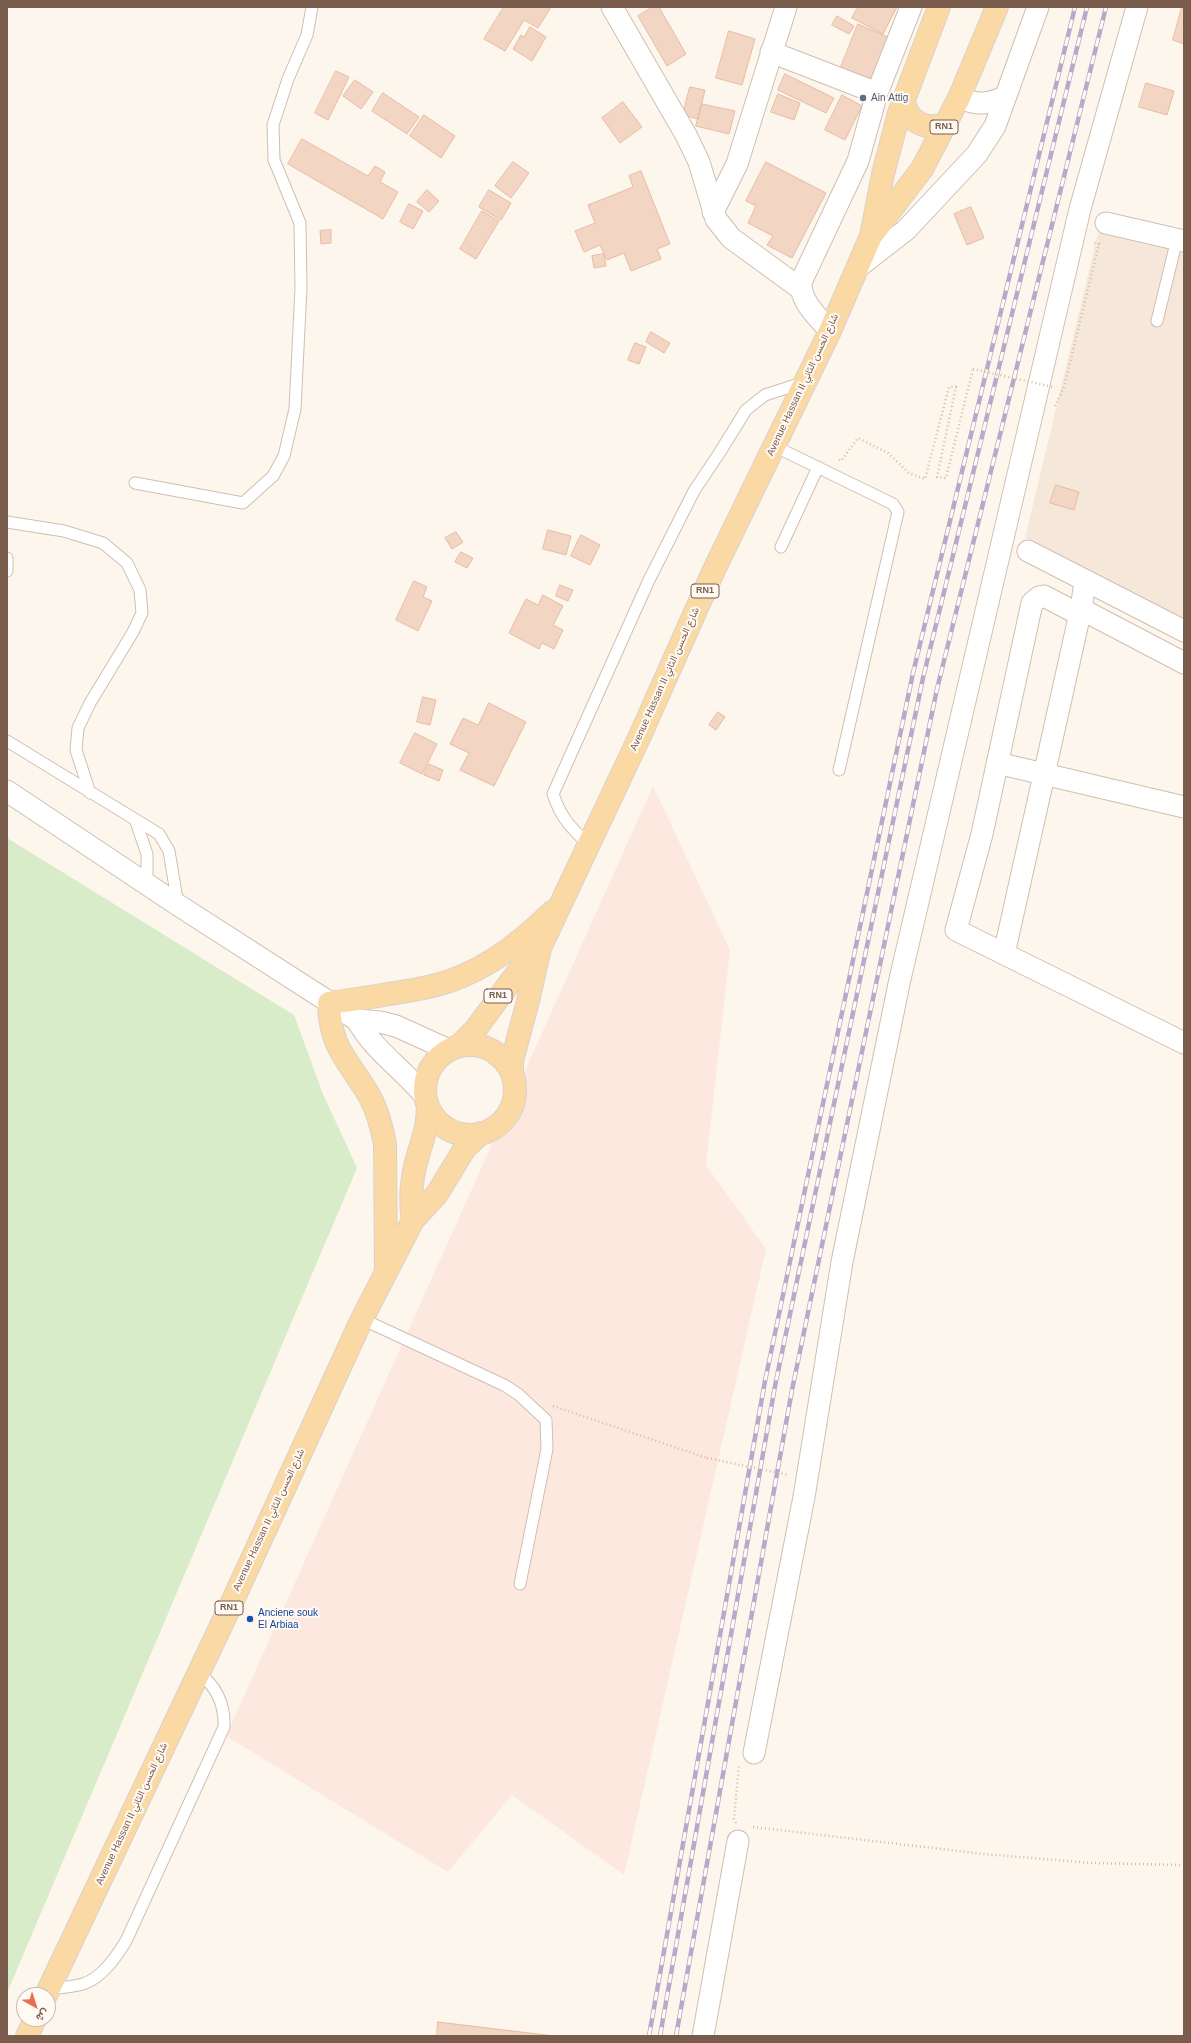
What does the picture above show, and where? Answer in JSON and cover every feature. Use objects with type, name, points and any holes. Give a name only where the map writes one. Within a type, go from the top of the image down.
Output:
[{"type":"main road","name":"Avenue Hassan II شارع الحسن الثاني","points":[[512,1073],[512,1061],[540,948],[713,572],[830,331],[871,236],[882,174],[904,100],[939,7]]},
{"type":"main road","name":"Avenue Hassan II شارع الحسن الثاني","points":[[871,236],[922,169],[959,98],[997,7]]},
{"type":"main road","points":[[904,100],[908,113],[917,123],[932,127],[947,123]]},
{"type":"main road","points":[[386,1271],[385,1144],[382,1130],[371,1099],[338,1049],[331,1027],[329,1003],[429,987],[466,974],[497,958],[522,940],[561,904]]},
{"type":"main road","name":"Avenue Hassan II شارع الحسن الثاني","points":[[454,1048],[475,1030],[520,969],[540,948]]},
{"type":"main road","points":[[412,1220],[410,1198],[412,1182],[427,1129],[427,1101],[425,1085],[433,1064],[454,1048],[470,1044],[490,1049],[500,1056],[512,1073],[514,1094],[507,1115],[491,1129],[481,1133],[470,1135],[449,1130],[440,1124],[427,1101]]},
{"type":"main road","name":"Avenue Hassan II شارع الحسن الثاني","points":[[50,1987],[199,1673],[362,1319],[386,1271],[412,1220],[437,1194],[465,1148],[481,1133]]},
{"type":"street","points":[[612,7],[686,134],[699,162],[713,212],[720,225],[732,238],[801,289]]},
{"type":"street","points":[[713,212],[737,164],[786,7]]},
{"type":"street","points":[[830,331],[804,299],[801,289],[803,276],[858,161],[878,93],[911,7]]},
{"type":"street","points":[[857,268],[906,230],[977,154],[995,126],[1038,7]]},
{"type":"street","points":[[746,1757],[804,1497],[842,1262],[900,979],[1080,209],[1137,7]]},
{"type":"street","points":[[771,52],[878,93]]},
{"type":"street","points":[[959,98],[970,103],[982,104],[995,102],[1006,96]]},
{"type":"street","points":[[1106,223],[1180,240]]},
{"type":"street","points":[[1028,551],[1085,582],[1184,631]]},
{"type":"street","points":[[1004,954],[1080,612],[1085,582]]},
{"type":"street","points":[[1184,663],[1044,596],[1039,597],[1032,603],[982,834],[956,930],[1184,1043]]},
{"type":"street","points":[[997,763],[1184,807]]},
{"type":"street","points":[[7,791],[178,905],[357,1020],[380,1022],[396,1026],[454,1048]]},
{"type":"street","points":[[357,1020],[365,1035],[374,1046],[412,1081],[427,1101]]},
{"type":"street","points":[[703,2036],[742,1831]]},
{"type":"lane","points":[[135,483],[243,503],[273,476],[284,456],[295,409],[301,288],[300,223],[274,160],[273,125],[288,79],[307,35],[312,7]]},
{"type":"lane","points":[[1157,321],[1180,240]]},
{"type":"lane","points":[[588,845],[568,825],[559,811],[554,794],[649,580],[694,491],[746,410],[765,395],[805,382]]},
{"type":"lane","points":[[774,446],[893,504],[898,512],[839,770]]},
{"type":"lane","points":[[781,547],[818,467]]},
{"type":"lane","points":[[7,522],[64,531],[103,542],[127,563],[140,590],[142,613],[136,626],[90,702],[78,728],[76,750],[90,793]]},
{"type":"lane","points":[[7,558],[7,570]]},
{"type":"lane","points":[[7,741],[136,822],[152,829],[167,847],[178,905]]},
{"type":"lane","points":[[136,822],[147,854],[147,884]]},
{"type":"lane","points":[[362,1319],[504,1385],[518,1394],[546,1420],[547,1449],[520,1584]]},
{"type":"lane","points":[[56,1990],[84,1984],[96,1976],[117,1955],[126,1941],[224,1727],[223,1707],[219,1696],[207,1679],[199,1673]]},
{"type":"path","points":[[835,458],[841,461],[858,438],[888,454],[909,473],[925,479],[949,387],[956,387],[937,476],[946,478],[973,369],[1053,387]]},
{"type":"path","points":[[554,1406],[707,1458],[789,1475]]},
{"type":"path","points":[[746,1757],[734,1819],[742,1831],[764,1829],[992,1855],[1091,1863],[1184,1865]]},
{"type":"shaded area","points":[[1103,212],[1184,230],[1184,621],[1025,538]]},
{"type":"shaded area","points":[[653,786],[730,950],[706,1165],[766,1249],[624,1875],[512,1795],[448,1872],[226,1736]]},
{"type":"green space","points":[[7,838],[294,1015],[323,1094],[357,1168],[7,1993]]},
{"type":"building","points":[[504,7],[551,7],[538,28],[524,20],[505,51],[484,39]]},
{"type":"building","points":[[653,7],[659,7],[686,54],[667,66],[638,16]]},
{"type":"building","points":[[858,7],[897,7],[883,34],[852,18]]},
{"type":"building","points":[[1182,7],[1184,7],[1184,44],[1173,40]]},
{"type":"building","points":[[837,16],[854,26],[849,34],[832,25]]},
{"type":"building","points":[[858,24],[890,38],[871,85],[839,72]]},
{"type":"building","points":[[530,27],[546,37],[532,61],[513,49],[521,35],[524,37]]},
{"type":"building","points":[[729,31],[755,39],[742,85],[716,78]]},
{"type":"building","points":[[336,71],[349,77],[328,120],[315,113]]},
{"type":"building","points":[[785,74],[834,98],[826,113],[778,90]]},
{"type":"building","points":[[355,80],[373,92],[361,109],[343,96]]},
{"type":"building","points":[[1146,83],[1174,91],[1167,115],[1139,107]]},
{"type":"building","points":[[690,87],[705,90],[698,119],[683,115]]},
{"type":"building","points":[[383,93],[419,117],[407,134],[372,111]]},
{"type":"building","points":[[778,94],[800,103],[794,120],[771,112]]},
{"type":"building","points":[[842,95],[862,106],[845,140],[825,130]]},
{"type":"building","points":[[623,102],[642,127],[620,143],[602,118]]},
{"type":"building","points":[[702,104],[735,111],[729,134],[696,126]]},
{"type":"building","points":[[424,115],[455,136],[441,158],[410,136]]},
{"type":"building","points":[[302,139],[368,176],[375,166],[385,172],[380,182],[398,192],[383,219],[288,164]]},
{"type":"building","points":[[513,162],[529,173],[511,198],[495,186]]},
{"type":"building","points":[[766,162],[826,193],[792,258],[767,245],[773,236],[748,223],[756,206],[746,201]]},
{"type":"building","points":[[641,171],[670,244],[657,249],[661,259],[631,271],[624,253],[607,260],[600,245],[584,252],[575,231],[595,223],[588,205],[633,187],[629,176]]},
{"type":"building","points":[[427,190],[439,201],[429,212],[417,202]]},
{"type":"building","points":[[489,190],[511,203],[501,220],[479,207]]},
{"type":"building","points":[[409,204],[423,211],[413,229],[400,222]]},
{"type":"building","points":[[971,207],[984,238],[967,245],[954,214]]},
{"type":"building","points":[[482,211],[499,221],[476,259],[460,249]]},
{"type":"building","points":[[331,230],[331,243],[321,244],[320,231]]},
{"type":"building","points":[[604,254],[606,266],[594,268],[592,256]]},
{"type":"building","points":[[651,332],[670,343],[664,353],[646,342]]},
{"type":"building","points":[[635,343],[646,347],[639,364],[628,360]]},
{"type":"building","points":[[1056,485],[1079,492],[1074,510],[1050,503]]},
{"type":"building","points":[[548,530],[571,536],[566,555],[543,549]]},
{"type":"building","points":[[456,532],[463,542],[452,549],[445,538]]},
{"type":"building","points":[[581,535],[600,545],[590,565],[571,556]]},
{"type":"building","points":[[461,552],[473,558],[467,568],[455,562]]},
{"type":"building","points":[[414,581],[427,587],[423,597],[432,601],[418,631],[396,620]]},
{"type":"building","points":[[560,585],[573,590],[568,601],[556,596]]},
{"type":"building","points":[[543,595],[563,606],[553,625],[563,630],[554,649],[542,643],[539,649],[509,633],[526,599],[538,605]]},
{"type":"building","points":[[423,697],[436,700],[430,725],[417,722]]},
{"type":"building","points":[[489,703],[526,722],[494,786],[460,770],[469,753],[450,744],[463,718],[478,725]]},
{"type":"building","points":[[718,712],[725,717],[716,730],[709,725]]},
{"type":"building","points":[[415,733],[437,744],[422,774],[400,763]]},
{"type":"building","points":[[429,764],[443,770],[439,781],[424,775]]},
{"type":"building","points":[[438,2022],[554,2036],[437,2036]]},
{"type":"railway","points":[[649,2036],[765,1381],[913,673],[1075,7]]},
{"type":"railway","points":[[660,2036],[775,1386],[923,678],[1087,7]]},
{"type":"railway","points":[[676,2036],[792,1390],[937,689],[1106,7]]},
{"type":"place","name":"Ain Attig","points":[[863,98]]},
{"type":"place","name":"Anciene souk El Arbiaa","points":[[250,1619]]}]
